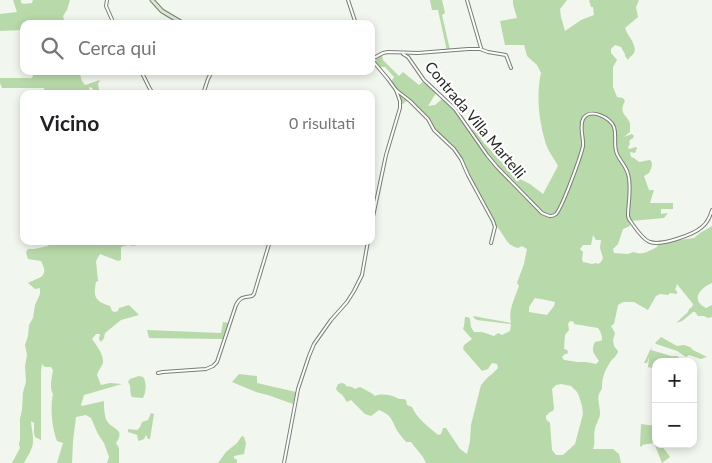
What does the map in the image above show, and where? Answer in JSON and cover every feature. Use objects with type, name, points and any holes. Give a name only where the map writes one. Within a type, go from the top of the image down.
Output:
[{"type":"street","points":[[107,0],[106,6],[112,20]]},
{"type":"street","points":[[152,0],[162,11],[177,20]]},
{"type":"street","points":[[348,0],[355,20]]},
{"type":"street","points":[[467,0],[480,49]]},
{"type":"street","name":"Contrada Villa Martelli","points":[[375,57],[388,52],[403,54],[480,49],[506,55],[511,68]]},
{"type":"street","name":"Contrada Villa Martelli","points":[[403,54],[408,57],[424,80],[455,109],[497,167],[542,213],[552,216],[560,208],[583,145],[581,126],[583,120],[592,113],[596,113],[609,121],[613,126],[617,154],[626,168],[629,180],[628,219],[646,240],[651,243],[670,241],[694,233],[704,226],[712,210]]},
{"type":"street","name":"Contrada Villa Martelli","points":[[375,64],[396,90],[410,100],[428,119],[438,135],[454,149],[493,221],[495,228],[491,243]]},
{"type":"street","points":[[144,75],[150,90]]},
{"type":"street","points":[[204,90],[210,75]]},
{"type":"street","points":[[375,208],[386,154],[400,108],[400,101],[396,90]]},
{"type":"street","points":[[158,373],[206,369],[217,362],[236,305],[243,297],[254,294],[269,245]]},
{"type":"street","points":[[284,463],[298,389],[311,349],[331,320],[348,302],[354,291],[362,275],[367,245]]},
{"type":"green space","points":[[13,0],[21,0],[21,3],[24,4],[32,3],[33,0],[70,0],[63,16],[64,20],[20,20],[20,30],[0,31],[0,14],[17,12]]},
{"type":"green space","points":[[430,0],[442,0],[445,13],[442,15],[450,50],[447,51],[438,10],[432,10]]},
{"type":"green space","points":[[513,0],[567,0],[560,9],[565,31],[581,20],[594,15],[593,7],[591,7],[589,0],[639,0],[636,7],[638,17],[625,28],[635,47],[634,53],[628,60],[621,47],[615,45],[611,49],[611,53],[617,60],[613,67],[613,87],[617,97],[623,98],[625,101],[622,109],[630,123],[630,132],[624,137],[632,134],[634,136],[630,140],[628,147],[629,149],[637,148],[635,153],[630,152],[631,157],[639,162],[650,160],[652,163],[649,173],[644,176],[649,190],[654,190],[650,203],[673,203],[673,209],[661,209],[661,214],[668,213],[664,218],[631,221],[629,216],[630,226],[623,229],[618,244],[613,249],[614,253],[646,252],[657,247],[659,243],[694,238],[712,226],[712,283],[698,294],[698,301],[706,308],[712,305],[712,317],[698,316],[693,312],[682,321],[676,323],[688,312],[693,304],[677,284],[675,290],[677,294],[670,293],[668,295],[660,294],[656,296],[648,310],[634,302],[623,302],[618,305],[614,324],[611,326],[615,333],[614,346],[618,351],[603,378],[602,389],[598,398],[600,415],[594,431],[593,449],[613,449],[619,454],[621,463],[426,463],[411,442],[406,442],[387,414],[379,410],[371,416],[365,414],[351,400],[347,402],[336,389],[338,384],[342,383],[355,389],[360,387],[375,396],[387,395],[404,399],[420,419],[438,435],[441,434],[443,428],[446,428],[460,449],[467,454],[471,425],[481,385],[498,368],[497,364],[492,363],[488,369],[482,371],[463,349],[464,345],[472,339],[463,329],[465,317],[470,319],[474,332],[482,332],[494,336],[498,333],[502,335],[510,331],[511,324],[477,320],[473,316],[511,323],[511,309],[519,286],[517,283],[527,249],[522,246],[518,248],[512,246],[508,242],[496,225],[457,152],[436,133],[428,118],[409,99],[401,104],[400,98],[391,82],[394,77],[385,67],[380,67],[376,59],[382,55],[383,60],[399,76],[403,72],[419,85],[424,81],[436,93],[428,106],[435,105],[442,99],[444,100],[456,111],[471,132],[472,129],[478,133],[483,142],[511,172],[543,194],[558,166],[546,144],[541,125],[538,99],[541,73],[537,65],[527,56],[524,45],[505,45],[500,21],[517,18]],"holes":[[[593,235],[596,240],[601,240],[600,248],[603,258],[598,264],[583,262],[583,252],[580,249],[583,245],[591,245]],[[535,298],[555,302],[547,315],[529,312],[529,307]],[[570,321],[574,322],[574,324],[599,329],[602,340],[595,342],[593,348],[599,361],[596,364],[564,360],[562,357],[568,352],[564,349],[565,335],[569,330],[568,324]],[[556,385],[571,386],[577,392],[583,414],[575,444],[563,455],[556,455],[552,450],[550,423],[546,419],[546,416],[554,408],[552,389]]]},
{"type":"green space","points":[[33,75],[80,75],[85,85],[100,80],[98,84],[99,90],[93,90],[90,87],[90,90],[2,88],[0,83],[0,78],[32,78]]},
{"type":"green space","points":[[128,245],[121,247],[121,260],[118,261],[100,254],[96,261],[98,281],[96,282],[95,295],[98,300],[110,306],[112,311],[118,311],[119,308],[129,305],[139,315],[121,320],[105,333],[101,342],[99,339],[100,334],[96,334],[92,339],[103,360],[97,375],[101,385],[110,383],[122,384],[84,395],[81,405],[104,401],[106,419],[120,434],[116,443],[119,448],[119,463],[107,463],[109,457],[104,443],[91,418],[86,415],[76,417],[72,463],[57,463],[63,443],[57,441],[53,424],[53,394],[51,385],[53,370],[51,367],[45,367],[42,364],[41,440],[35,437],[34,423],[31,421],[33,445],[24,463],[12,463],[20,448],[20,419],[26,382],[25,366],[27,355],[25,345],[29,325],[40,294],[40,288],[35,289],[28,283],[44,274],[41,261],[28,259],[26,252],[28,249],[48,246]]},
{"type":"green space","points":[[223,322],[229,323],[224,339],[149,338],[147,330],[221,333]]},
{"type":"green space","points":[[661,337],[677,346],[684,345],[690,347],[707,357],[701,359],[689,355],[686,357],[677,351],[656,344]]},
{"type":"green space","points":[[652,346],[651,350],[680,358],[652,358],[652,368],[648,367],[649,357],[647,363],[644,363]]},
{"type":"green space","points":[[239,374],[257,376],[257,383],[296,392],[293,404],[232,382]]},
{"type":"green space","points":[[139,376],[143,377],[145,382],[143,398],[132,397],[128,382],[130,379]]},
{"type":"green space","points":[[151,413],[154,414],[150,439],[146,435],[144,439],[139,441],[137,435],[128,432],[128,429],[137,430],[142,422],[148,420]]},
{"type":"green space","points":[[641,424],[652,425],[652,443],[640,446]]},
{"type":"green space","points":[[242,436],[246,443],[244,454],[234,456],[237,463],[218,463],[226,452]]},
{"type":"green space","points":[[656,448],[664,448],[670,457],[662,463]]}]
